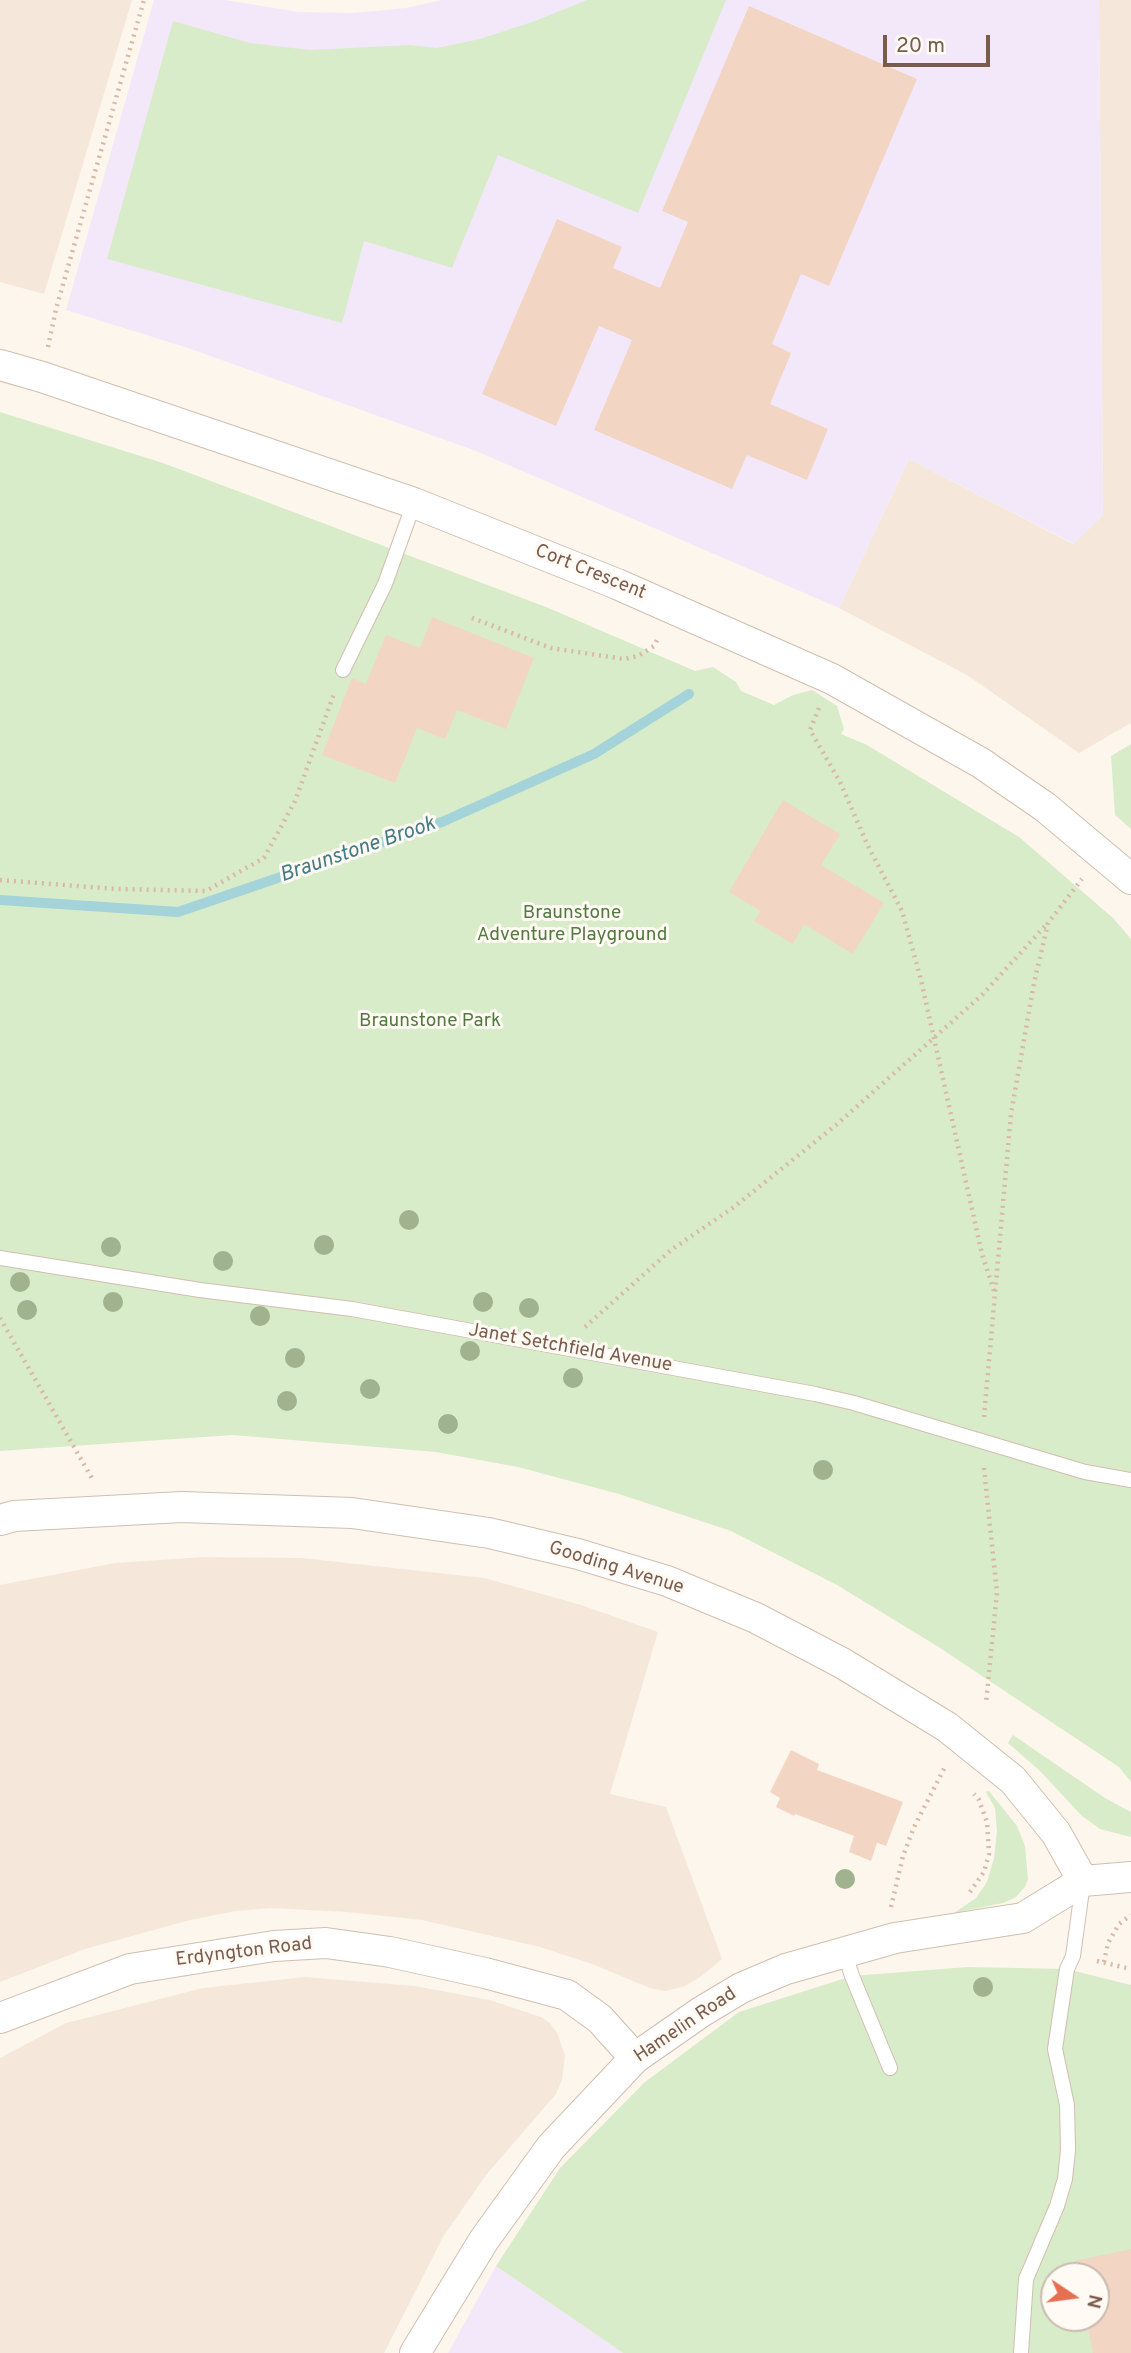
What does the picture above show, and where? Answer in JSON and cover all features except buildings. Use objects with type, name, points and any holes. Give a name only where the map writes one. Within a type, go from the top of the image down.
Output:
[{"type":"street","name":"Cort Crescent","points":[[0,365],[414,503],[674,608],[832,678],[981,763],[1045,807],[1131,879]]},
{"type":"street","name":"Gooding Avenue","points":[[0,1520],[14,1516],[183,1507],[352,1513],[489,1533],[578,1554],[667,1581],[755,1618],[830,1657],[947,1727],[1013,1780],[1056,1833],[1083,1881]]},
{"type":"street","points":[[1083,1881],[1131,1877]]},
{"type":"street","name":"Hamelin Road","points":[[415,2353],[484,2240],[551,2147],[635,2058],[741,1987],[786,1969],[895,1938],[1023,1918],[1083,1881]]},
{"type":"street","name":"Erdyngton Road","points":[[0,2018],[130,1969],[274,1946],[326,1943],[390,1952],[567,1995],[600,2019],[635,2058]]},
{"type":"lane","points":[[343,670],[385,584],[414,503]]},
{"type":"lane","name":"Janet Setchfield Avenue","points":[[0,1258],[200,1290],[352,1309],[854,1402],[1085,1472],[1131,1480]]},
{"type":"lane","points":[[1021,2353],[1026,2278],[1057,2206],[1065,2179],[1068,2150],[1066,2105],[1055,2049],[1066,1969],[1073,1956],[1083,1881]]},
{"type":"lane","points":[[844,1951],[890,2068]]},
{"type":"path","points":[[42,377],[56,309],[144,0]]},
{"type":"path","points":[[472,618],[551,648],[624,659],[638,656],[654,646],[674,608]]},
{"type":"path","points":[[0,880],[116,889],[206,891],[264,858],[295,801],[343,670]]},
{"type":"path","points":[[832,678],[810,730],[840,782],[868,846],[902,911],[935,1038],[982,1254],[994,1293]]},
{"type":"path","points":[[561,1348],[671,1250],[744,1199],[836,1125],[935,1038],[982,995],[1048,923],[1104,855]]},
{"type":"path","points":[[986,1703],[997,1593],[982,1441],[1011,1114],[1034,983],[1048,923]]},
{"type":"path","points":[[0,1318],[111,1511]]},
{"type":"path","points":[[895,1938],[889,1918],[892,1895],[903,1856],[943,1766],[951,1772]]},
{"type":"path","points":[[968,1895],[984,1872],[989,1854],[987,1822],[979,1800],[972,1793]]},
{"type":"path","points":[[1131,1915],[1119,1924],[1108,1943],[1104,1962],[1131,1969]]},
{"type":"shaded area","points":[[0,0],[132,0],[44,294],[0,282]]},
{"type":"shaded area","points":[[154,0],[225,0],[299,12],[354,13],[406,8],[442,0],[1099,0],[1103,515],[1074,544],[909,459],[839,608],[476,451],[188,348],[66,310]]},
{"type":"shaded area","points":[[1099,0],[1131,0],[1131,723],[1079,753],[967,675],[839,608],[909,459],[1073,544],[1103,515]]},
{"type":"shaded area","points":[[204,1557],[302,1558],[484,1578],[578,1604],[658,1632],[610,1794],[666,1807],[722,1959],[685,1986],[665,1991],[650,1988],[592,1964],[540,1947],[422,1920],[271,1908],[235,1911],[190,1920],[85,1949],[0,1982],[0,1585],[115,1563]]},
{"type":"shaded area","points":[[305,1977],[415,1986],[490,2000],[541,2017],[550,2023],[565,2055],[562,2080],[556,2094],[486,2175],[443,2237],[384,2353],[0,2353],[0,2058],[66,2023],[203,1988]]},
{"type":"shaded area","points":[[496,2266],[623,2353],[448,2353]]},
{"type":"green space","points":[[587,0],[726,0],[638,213],[498,155],[452,268],[364,241],[342,323],[107,259],[173,21],[250,43],[310,50],[409,45],[437,48],[480,39]]},
{"type":"green space","name":"Braunstone Park","points":[[0,412],[163,463],[546,607],[695,671],[713,667],[736,682],[741,691],[774,705],[793,695],[812,690],[837,706],[844,729],[841,734],[867,745],[1019,837],[1113,918],[1131,939],[1131,1782],[1119,1767],[937,1646],[837,1585],[731,1531],[619,1494],[518,1467],[436,1452],[233,1435],[0,1451]]},
{"type":"green space","points":[[1131,744],[1131,829],[1115,815],[1111,756]]},
{"type":"green space","points":[[1013,1735],[1105,1798],[1131,1812],[1131,1837],[1100,1829],[1082,1816],[1040,1771],[1008,1743]]},
{"type":"green space","points":[[989,1791],[1017,1826],[1025,1846],[1028,1879],[1016,1897],[1003,1903],[954,1913],[976,1898],[987,1882],[994,1858],[997,1831],[995,1808],[986,1792]]},
{"type":"green space","points":[[968,1967],[1067,1969],[1131,1985],[1131,2353],[623,2353],[496,2266],[560,2168],[645,2082],[739,2012],[852,1976]]},
{"type":"waterway","name":"Braunstone Brook","points":[[0,900],[178,912],[442,822],[594,754],[689,694]]},
{"type":"park label","name":"Braunstone Adventure Playground","points":[[572,925]]}]
